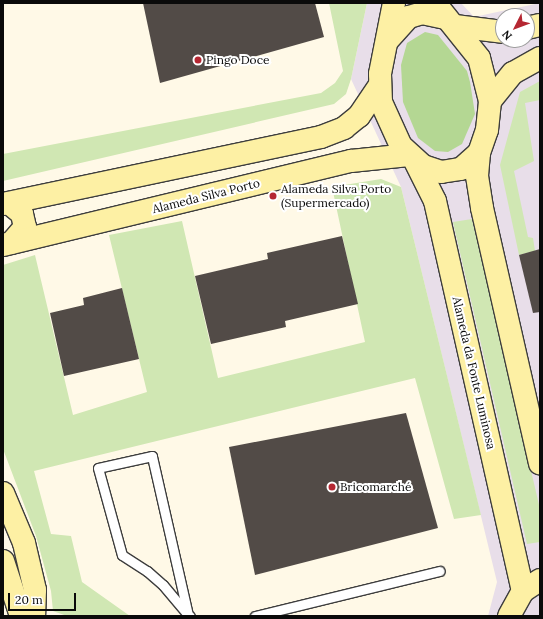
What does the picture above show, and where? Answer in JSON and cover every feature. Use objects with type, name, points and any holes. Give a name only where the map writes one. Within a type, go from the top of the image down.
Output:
[{"type":"main road","name":"Alameda da Fonte Luminosa","points":[[394,3],[379,86],[386,118],[412,157],[435,201],[532,585]]},
{"type":"main road","name":"Alameda da Fonte Luminosa","points":[[387,43],[394,28],[409,17],[422,13],[445,16],[479,58],[490,101],[488,130],[479,153],[478,185],[540,463]]},
{"type":"main road","points":[[445,16],[495,30]]},
{"type":"main road","points":[[490,101],[517,69],[540,58]]},
{"type":"main road","points":[[6,203],[321,137],[344,128],[359,116],[379,86]]},
{"type":"main road","name":"Alameda da Fonte Luminosa","points":[[412,157],[433,171],[452,172],[461,169],[479,153]]},
{"type":"main road","name":"Alameda Silva Porto","points":[[7,244],[351,161],[412,157]]},
{"type":"main road","points":[[6,203],[22,214],[25,227],[7,244]]},
{"type":"main road","points":[[3,493],[24,543],[34,583],[34,616]]},
{"type":"main road","points":[[3,561],[22,616]]},
{"type":"main road","points":[[509,616],[532,585]]},
{"type":"lane","points":[[152,456],[189,616],[163,585],[122,555],[98,468],[152,456]]},
{"type":"lane","points":[[255,616],[440,571]]},
{"type":"shaded area","points":[[367,3],[461,3],[474,17],[495,13],[495,48],[535,48],[535,8],[516,8],[540,3],[540,616],[488,616],[497,582],[401,187],[351,79]]},
{"type":"green space","points":[[329,3],[367,3],[351,79],[346,94],[334,104],[3,181],[3,154],[321,93],[335,83],[343,71]]},
{"type":"green space","points":[[425,32],[438,35],[467,71],[470,82],[475,114],[462,144],[448,152],[435,151],[418,138],[403,102],[401,65],[407,43]]},
{"type":"green space","points":[[540,81],[540,100],[525,103],[534,161],[514,171],[528,237],[533,238],[535,251],[519,255],[500,165],[520,92]]},
{"type":"green space","points":[[381,179],[401,187],[481,515],[454,519],[415,378],[34,471],[51,534],[71,536],[82,582],[130,616],[67,616],[53,611],[51,591],[36,536],[3,449],[3,265],[35,255],[73,415],[147,392],[109,235],[182,221],[218,378],[365,342],[332,187]]},
{"type":"green space","points":[[472,219],[540,509],[540,542],[527,544],[453,222]]},
{"type":"building","name":"Pingo Doce","points":[[143,3],[315,3],[324,37],[160,83]]},
{"type":"building","points":[[342,236],[358,304],[285,321],[286,327],[211,344],[195,276],[268,259],[267,253]]},
{"type":"building","points":[[540,249],[540,312],[533,313],[519,255]]},
{"type":"building","points":[[122,288],[139,359],[64,376],[50,313],[84,305],[83,298]]},
{"type":"building","name":"Bricomarché","points":[[406,413],[438,528],[255,575],[229,447]]},
{"type":"place","name":"Pingo Doce","points":[[198,60]]},
{"type":"place","name":"Alameda Silva Porto (Supermercado)","points":[[273,196]]},
{"type":"place","name":"Bricomarché","points":[[332,487]]}]
